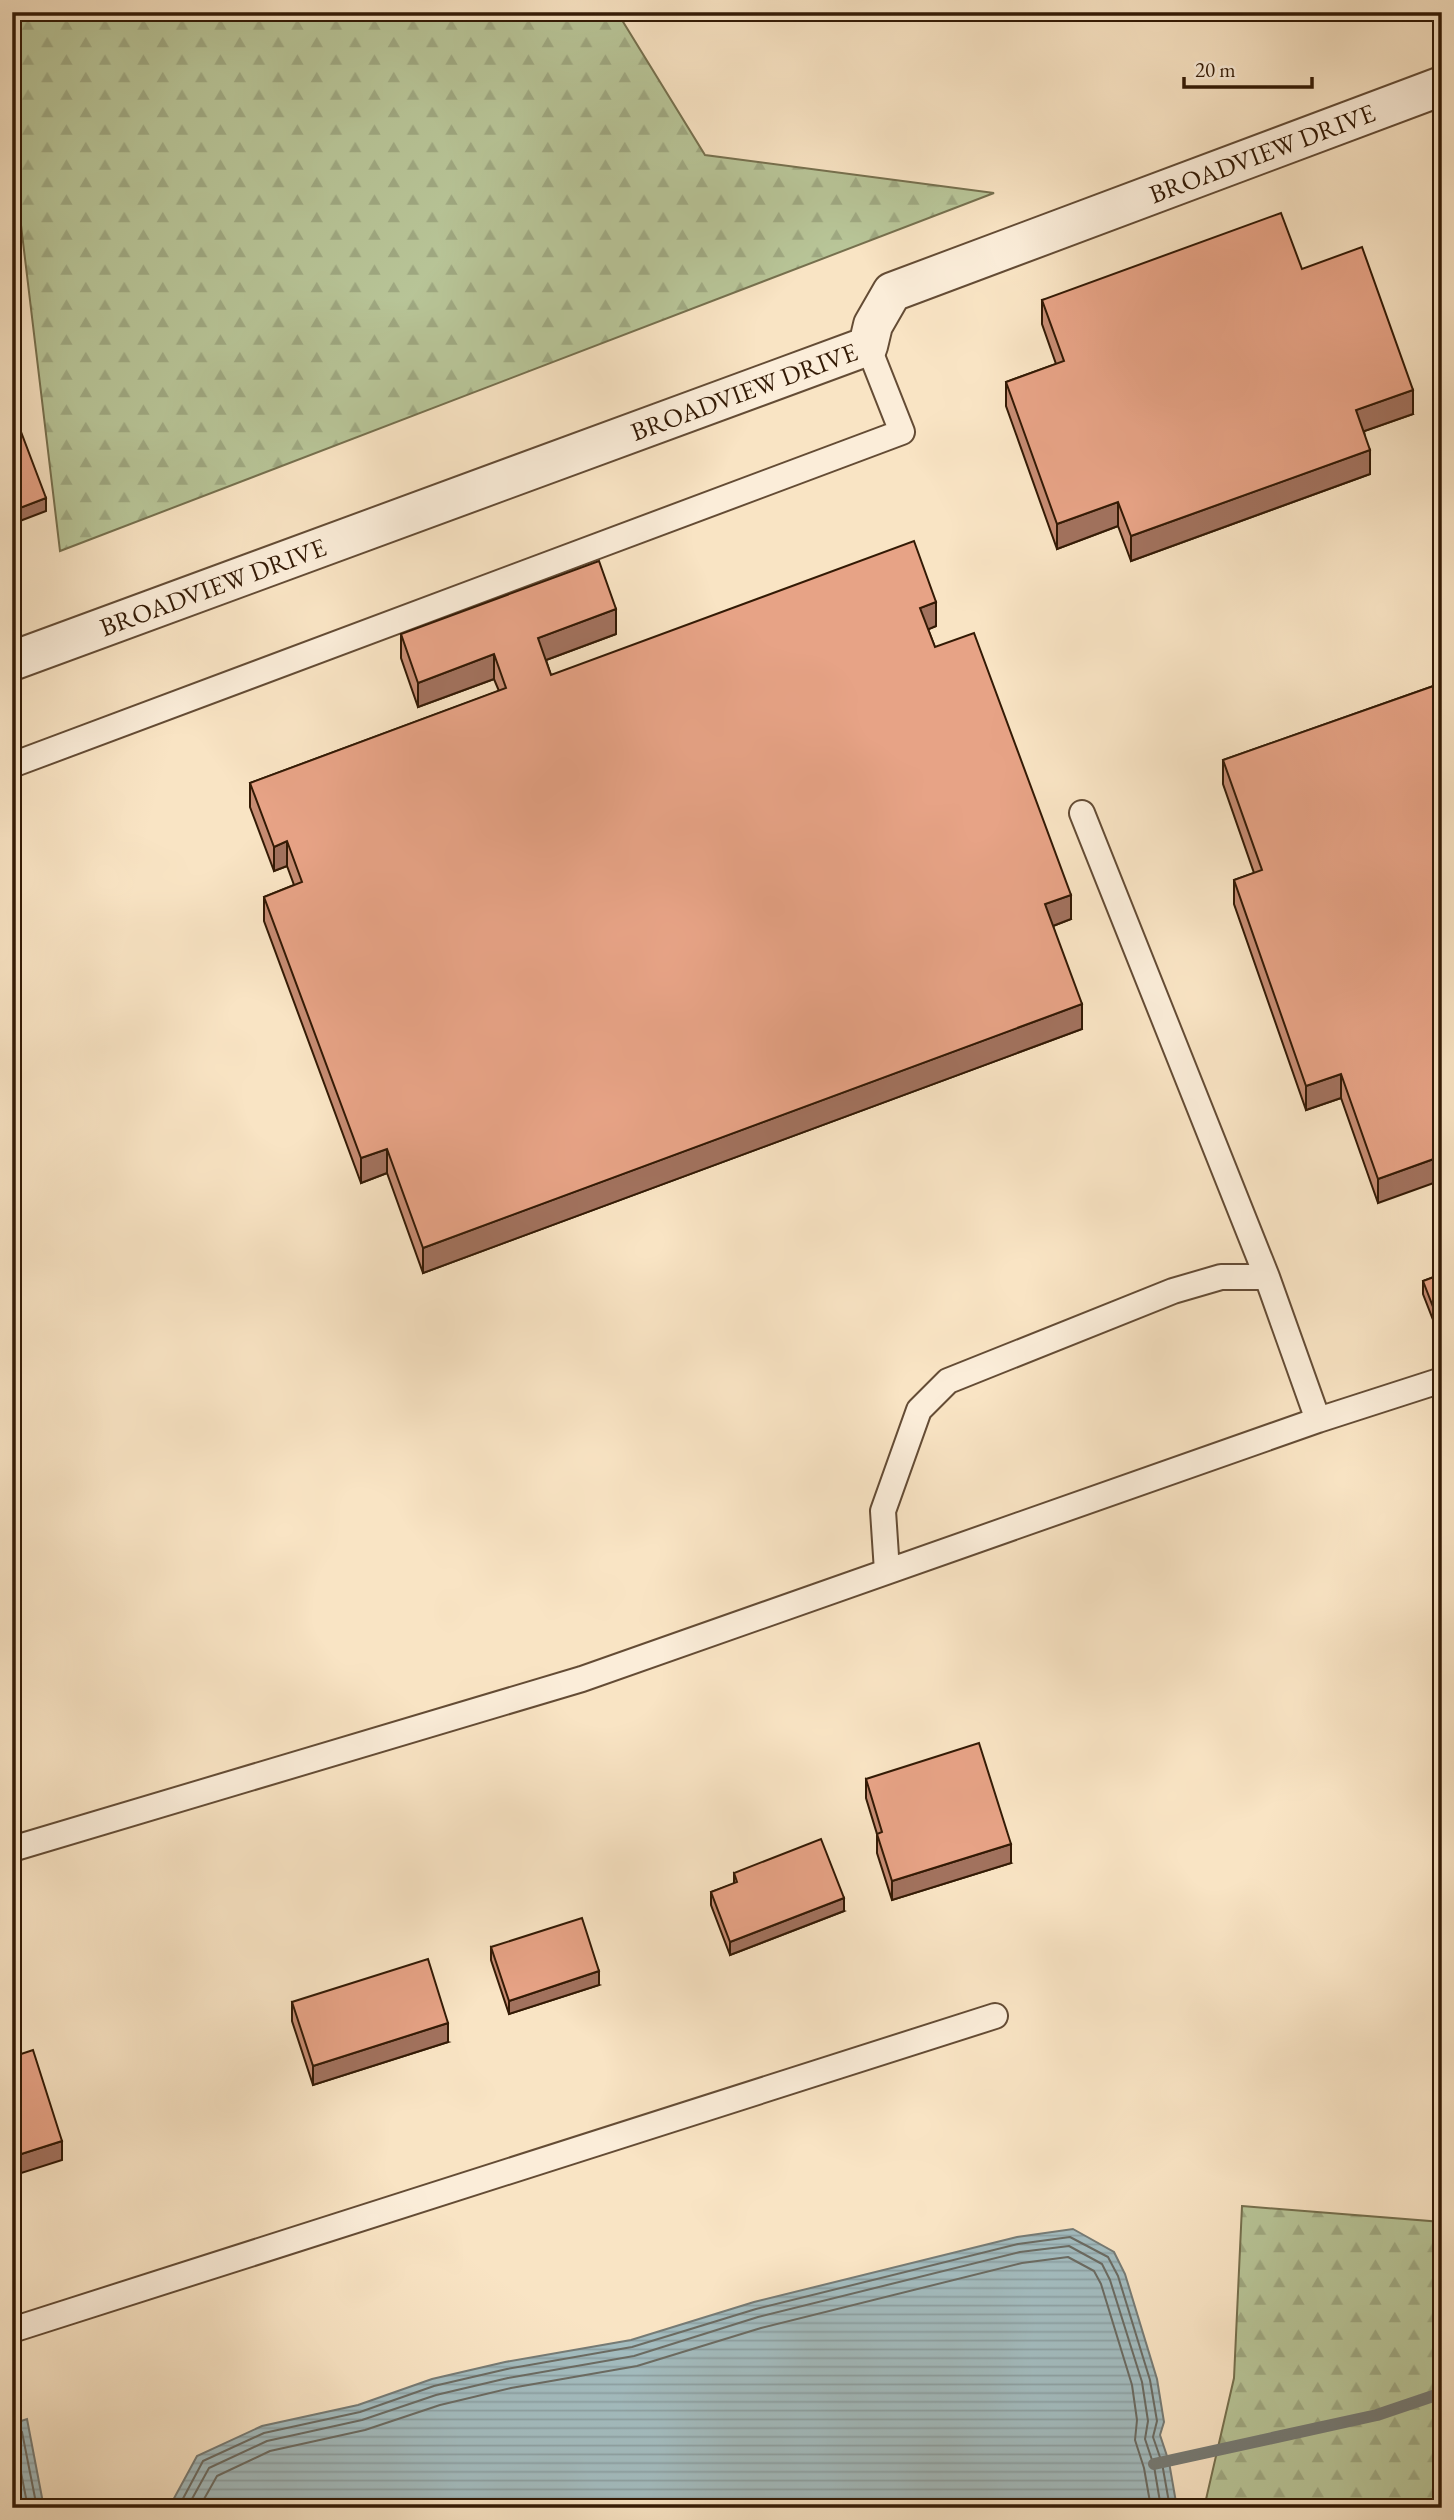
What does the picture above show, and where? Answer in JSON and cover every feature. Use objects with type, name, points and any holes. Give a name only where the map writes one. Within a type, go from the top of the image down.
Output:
[{"type":"street","name":"BROADVIEW DRIVE","points":[[12,661],[868,346],[873,325],[892,292],[1442,86]]},
{"type":"lane","points":[[12,765],[902,432],[868,346]]},
{"type":"lane","points":[[1082,813],[1266,1277],[1318,1420]]},
{"type":"lane","points":[[887,1572],[883,1511],[919,1410],[948,1381],[1172,1291],[1221,1277],[1266,1277]]},
{"type":"lane","points":[[12,1849],[582,1679],[1318,1420],[1442,1380]]},
{"type":"lane","points":[[12,2330],[995,2016]]},
{"type":"green space","points":[[12,12],[617,12],[705,155],[994,193],[60,551],[12,150]]},
{"type":"green space","points":[[1242,2206],[1442,2222],[1442,2508],[1204,2508],[1234,2378]]},
{"type":"water","points":[[1073,2229],[1114,2252],[1125,2274],[1157,2379],[1164,2422],[1160,2435],[1169,2462],[1177,2508],[171,2508],[197,2456],[262,2426],[358,2405],[432,2379],[505,2362],[631,2340],[754,2302],[1017,2237]]},
{"type":"water","points":[[27,2419],[44,2508],[12,2508],[12,2424]]},
{"type":"building","points":[[1281,213],[1302,269],[1362,247],[1413,390],[1356,410],[1370,450],[1131,536],[1118,502],[1057,524],[1006,382],[1064,361],[1042,300]]},
{"type":"building","points":[[12,408],[46,498],[12,511]]},
{"type":"building","points":[[914,541],[936,602],[920,608],[935,647],[974,633],[1071,895],[1045,904],[1082,1004],[423,1248],[387,1149],[361,1158],[264,897],[302,882],[287,841],[274,847],[250,783],[506,688],[494,654],[418,683],[401,634],[599,561],[616,609],[538,638],[551,675]]},
{"type":"building","points":[[1442,683],[1442,1156],[1378,1179],[1341,1074],[1306,1086],[1234,880],[1262,870],[1223,760]]},
{"type":"building","points":[[1442,1274],[1442,1330],[1423,1281]]},
{"type":"building","points":[[979,1743],[1011,1844],[892,1881],[877,1834],[882,1832],[866,1779]]},
{"type":"building","points":[[821,1839],[844,1898],[730,1942],[711,1892],[737,1882],[734,1873]]},
{"type":"building","points":[[582,1918],[599,1971],[509,2001],[491,1947]]},
{"type":"building","points":[[428,1959],[448,2023],[313,2066],[292,2002]]},
{"type":"building","points":[[33,2050],[62,2141],[12,2157],[12,2057]]},
{"type":"waterway","points":[[1154,2464],[1377,2415],[1442,2393]]}]
